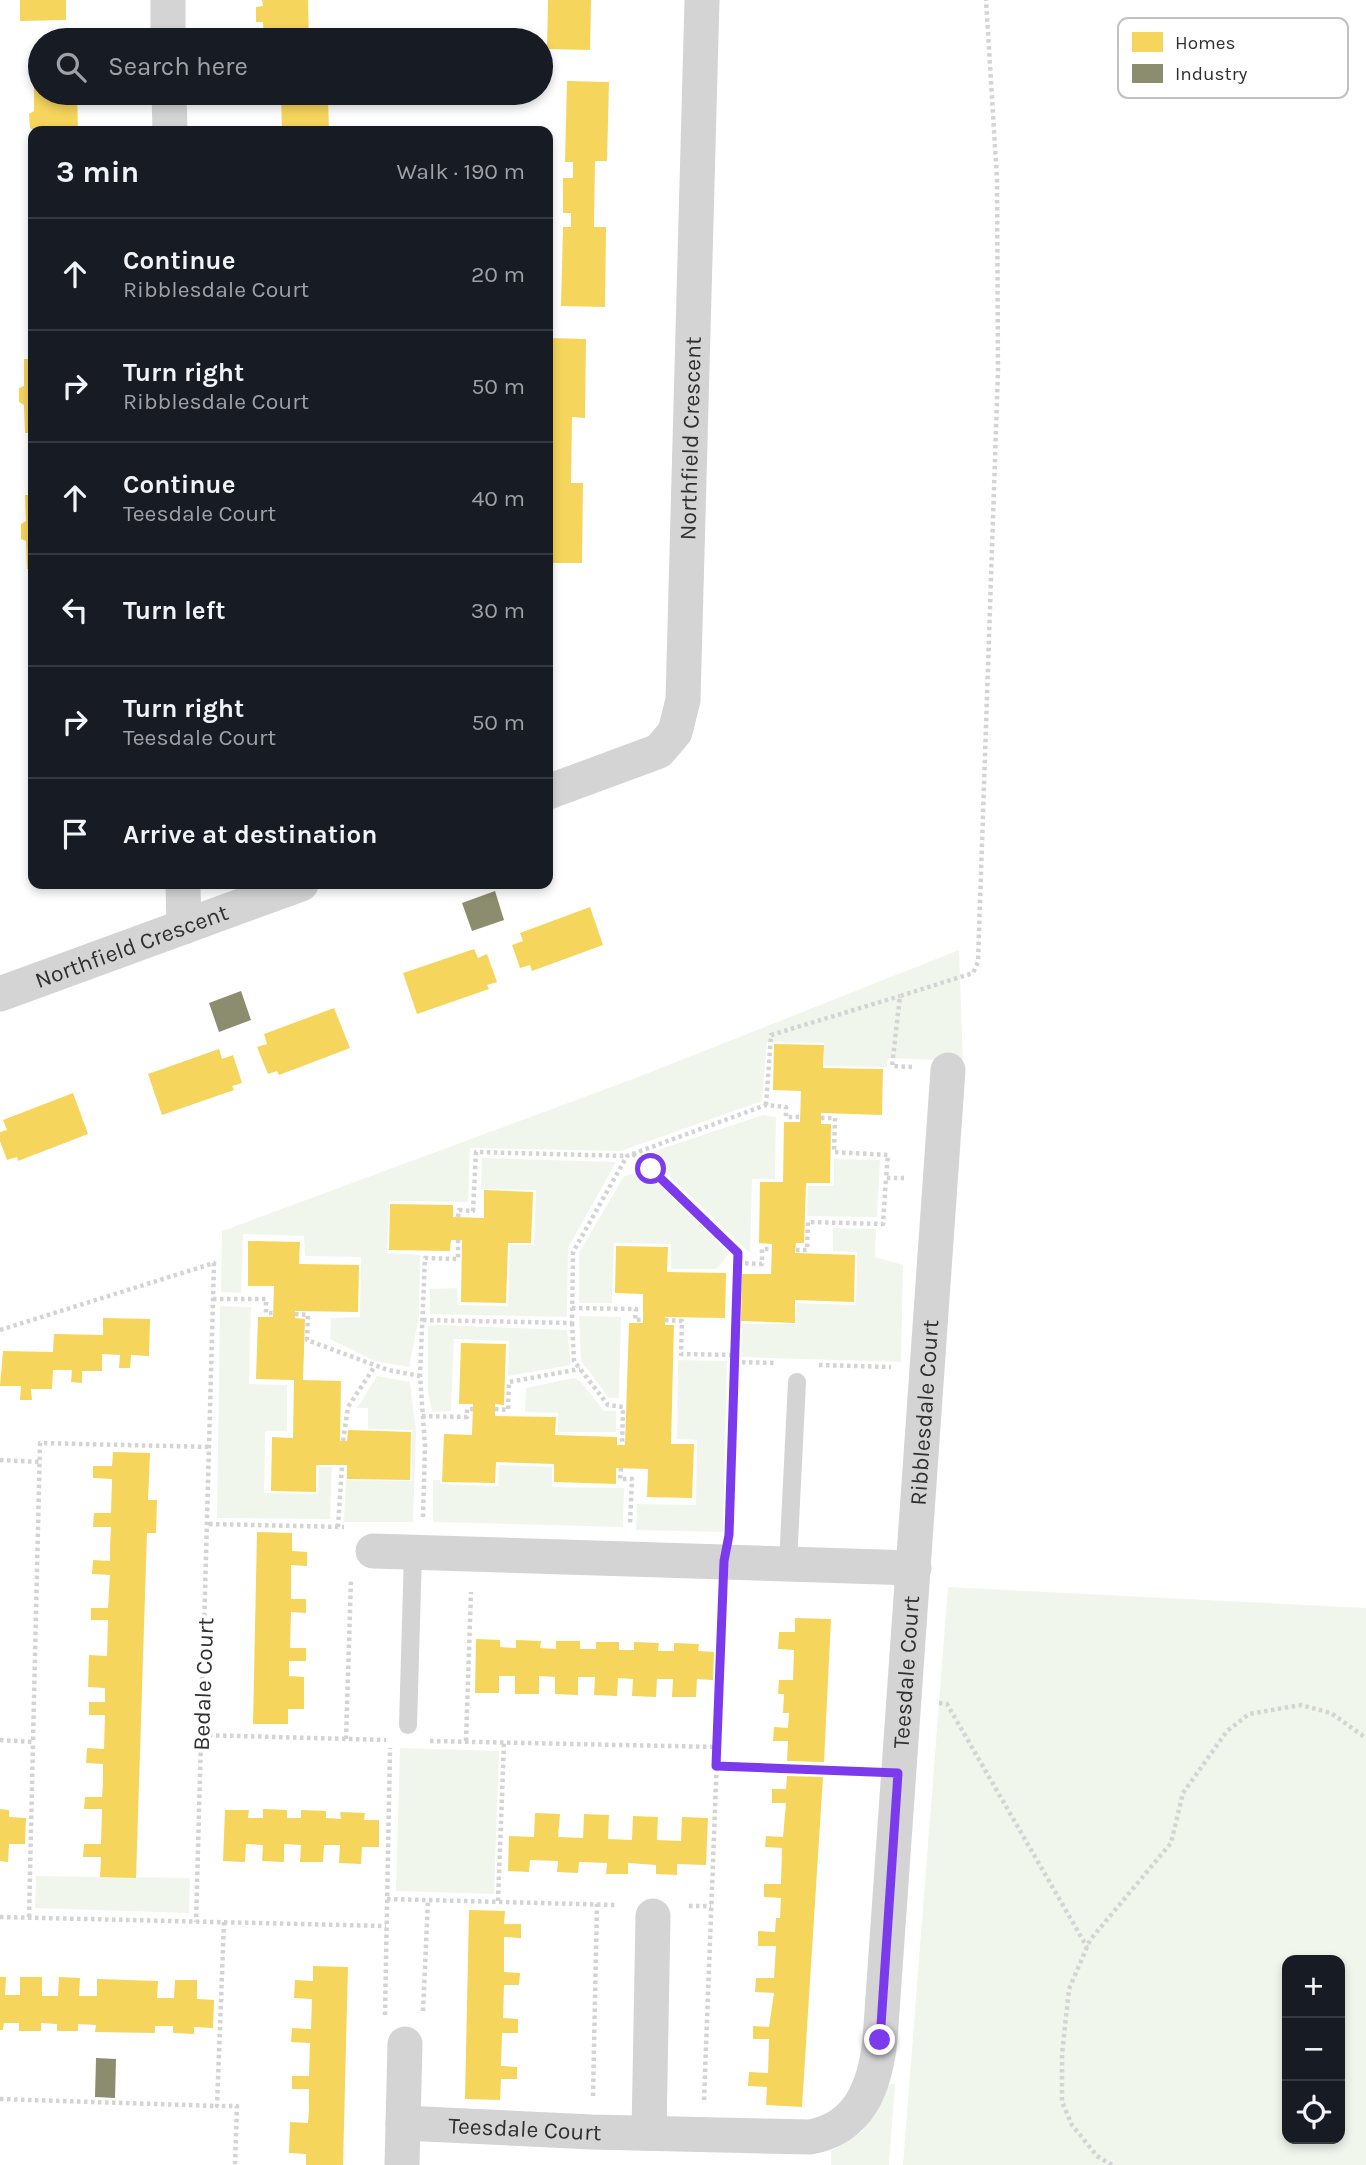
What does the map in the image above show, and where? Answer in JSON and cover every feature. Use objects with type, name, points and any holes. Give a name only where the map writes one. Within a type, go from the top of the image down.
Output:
[{"type":"street","points":[[168,0],[168,28]]},
{"type":"street","name":"Northfield Crescent","points":[[553,790],[659,751],[675,732],[683,700],[702,0]]},
{"type":"street","points":[[169,105],[170,126]]},
{"type":"street","points":[[183,889],[184,927]]},
{"type":"street","name":"Northfield Crescent","points":[[0,994],[287,889]]},
{"type":"street","name":"Ribblesdale Court","points":[[914,1568],[948,1070]]},
{"type":"street","points":[[359,1549],[472,1555],[914,1568]]},
{"type":"street","name":"Teesdale Court","points":[[403,2123],[592,2132],[823,2135],[836,2129],[858,2111],[866,2098],[877,2064],[880,2040],[914,1568]]},
{"type":"street","points":[[649,2133],[665,1911]]},
{"type":"street","points":[[402,2165],[405,2040]]},
{"type":"lane","points":[[788,1563],[797,1382]]},
{"type":"lane","points":[[408,1725],[418,1553]]},
{"type":"path","points":[[766,1105],[771,1035],[974,973],[978,962],[998,371],[997,179],[986,0]]},
{"type":"path","points":[[900,996],[892,1066],[948,1070]]},
{"type":"path","points":[[458,1217],[459,1210],[473,1210],[477,1152],[626,1156],[766,1105],[786,1107],[786,1117],[800,1117]]},
{"type":"path","points":[[796,1250],[807,1250],[808,1222],[883,1224],[888,1154],[834,1152],[835,1118],[821,1118]]},
{"type":"path","points":[[633,1154],[738,1253],[729,1535],[724,1561],[702,2135]]},
{"type":"path","points":[[621,1445],[623,1407],[608,1405],[574,1361],[572,1308],[573,1252],[626,1156]]},
{"type":"path","points":[[886,1178],[940,1180]]},
{"type":"path","points":[[418,1553],[425,1446],[420,1376],[425,1258],[458,1259],[458,1240]]},
{"type":"path","points":[[738,1263],[762,1264],[762,1248],[772,1249]]},
{"type":"path","name":"Bedale Court","points":[[0,1330],[214,1263],[209,1524],[196,1922]]},
{"type":"path","points":[[213,1299],[266,1299],[266,1313],[273,1313]]},
{"type":"path","points":[[572,1308],[636,1309],[635,1320],[643,1320]]},
{"type":"path","points":[[295,1314],[308,1315],[307,1340],[376,1366],[420,1376]]},
{"type":"path","points":[[424,1320],[572,1323]]},
{"type":"path","points":[[665,1321],[682,1321],[681,1354],[735,1355]]},
{"type":"path","points":[[735,1362],[790,1364]]},
{"type":"path","points":[[818,1365],[929,1368]]},
{"type":"path","points":[[344,1441],[348,1407],[376,1366]]},
{"type":"path","points":[[495,1409],[508,1410],[509,1382],[580,1369]]},
{"type":"path","points":[[422,1416],[467,1417],[467,1409],[473,1409]]},
{"type":"path","points":[[29,1917],[40,1443],[211,1447]]},
{"type":"path","points":[[0,1460],[39,1462]]},
{"type":"path","points":[[338,1527],[342,1465]]},
{"type":"path","points":[[621,1468],[621,1479],[632,1479]]},
{"type":"path","points":[[209,1524],[338,1527],[359,1549],[346,1739]]},
{"type":"path","points":[[466,1741],[472,1555]]},
{"type":"path","points":[[904,1696],[947,1704],[1087,1947]]},
{"type":"path","points":[[1112,2165],[1097,2156],[1072,2125],[1062,2102],[1062,2054],[1069,1989],[1087,1947],[1171,1843],[1183,1793],[1227,1731],[1249,1714],[1301,1705],[1331,1713],[1366,1738]]},
{"type":"path","points":[[202,1735],[391,1740],[384,2035],[405,2040],[422,2036],[428,1900]]},
{"type":"path","points":[[0,1740],[33,1742]]},
{"type":"path","points":[[428,1741],[717,1747]]},
{"type":"path","points":[[498,1901],[504,1742]]},
{"type":"path","points":[[716,1766],[898,1773]]},
{"type":"path","points":[[387,1899],[620,1905]]},
{"type":"path","points":[[592,2132],[597,1904]]},
{"type":"path","points":[[665,1911],[711,1906]]},
{"type":"path","points":[[0,1917],[386,1926]]},
{"type":"path","points":[[217,2106],[224,1922]]},
{"type":"path","points":[[0,2099],[237,2106],[235,2165]]},
{"type":"shaded area","points":[[959,950],[963,1061],[888,1058],[887,1067],[824,1066],[824,1043],[767,1042],[762,1101],[621,1151],[470,1148],[468,1202],[389,1201],[387,1253],[420,1255],[419,1317],[409,1367],[375,1361],[330,1339],[331,1318],[360,1317],[361,1257],[305,1256],[304,1236],[243,1234],[241,1293],[221,1292],[222,1231],[633,1079]]},
{"type":"shaded area","points":[[763,1115],[776,1117],[775,1179],[752,1179],[750,1253],[657,1164],[652,1152]]},
{"type":"shaded area","points":[[482,1158],[616,1162],[568,1248],[567,1317],[430,1314],[430,1289],[457,1288],[458,1305],[508,1306],[510,1245],[534,1245],[536,1190],[481,1189]]},
{"type":"shaded area","points":[[834,1159],[880,1160],[877,1217],[807,1216],[808,1186],[834,1186]]},
{"type":"shaded area","points":[[640,1172],[653,1179],[729,1253],[717,1269],[671,1269],[671,1244],[614,1243],[612,1303],[579,1303],[579,1253],[624,1176]]},
{"type":"shaded area","points":[[833,1228],[876,1229],[875,1257],[903,1265],[901,1362],[741,1357],[742,1324],[795,1324],[797,1303],[856,1305],[857,1252],[833,1251]]},
{"type":"shaded area","points":[[220,1306],[251,1307],[249,1384],[287,1385],[287,1431],[265,1431],[264,1493],[318,1494],[319,1467],[332,1467],[330,1519],[217,1518]]},
{"type":"shaded area","points":[[579,1316],[621,1317],[619,1398],[609,1398],[581,1361]]},
{"type":"shaded area","points":[[428,1326],[567,1330],[571,1365],[508,1376],[509,1341],[454,1339],[451,1411],[432,1412],[428,1392]]},
{"type":"shaded area","points":[[678,1360],[727,1361],[723,1532],[636,1530],[637,1504],[696,1505],[697,1440],[677,1439]]},
{"type":"shaded area","points":[[377,1376],[410,1382],[416,1432],[413,1522],[344,1522],[346,1480],[412,1481],[412,1430],[368,1429],[368,1408],[357,1408]]},
{"type":"shaded area","points":[[574,1378],[581,1382],[604,1411],[616,1411],[616,1432],[558,1432],[558,1413],[525,1412],[526,1388]]},
{"type":"shaded area","points":[[499,1465],[552,1467],[552,1487],[624,1488],[623,1527],[433,1522],[433,1480],[440,1480],[440,1484],[498,1486]]},
{"type":"shaded area","points":[[948,1587],[1366,1608],[1366,2165],[903,2165]]},
{"type":"shaded area","points":[[400,1748],[499,1751],[494,1894],[396,1891]]},
{"type":"shaded area","points":[[36,1876],[190,1878],[189,1913],[35,1908]]},
{"type":"shaded area","points":[[889,2084],[895,2084],[889,2165],[831,2165],[831,2151],[863,2131]]},
{"type":"building: Homes","points":[[20,0],[66,0],[66,20],[20,21]]},
{"type":"building: Homes","points":[[262,0],[308,0],[309,28],[263,28],[263,22],[256,22],[256,7],[263,6]]},
{"type":"building: Homes","points":[[548,0],[591,0],[590,50],[553,49],[553,28],[547,28]]},
{"type":"building: Homes","points":[[567,81],[609,82],[607,161],[595,161],[594,227],[606,227],[605,307],[561,306],[563,227],[571,227],[571,213],[563,213],[563,178],[573,178],[573,162],[565,162]]},
{"type":"building: Homes","points":[[34,105],[77,105],[78,126],[30,126],[29,114],[34,111]]},
{"type":"building: Homes","points":[[281,105],[328,105],[329,126],[282,126]]},
{"type":"building: Homes","points":[[553,338],[586,339],[585,418],[572,417],[571,483],[583,483],[582,563],[553,563]]},
{"type":"building: Homes","points":[[24,359],[28,359],[28,433],[25,433],[24,405],[19,402],[19,388],[24,386]]},
{"type":"building: Homes","points":[[25,495],[28,495],[28,569],[26,541],[21,539],[21,524],[26,521]]},
{"type":"building: Homes","points":[[590,907],[603,945],[532,971],[530,965],[520,968],[512,945],[523,941],[520,933]]},
{"type":"building: Homes","points":[[474,949],[478,958],[487,954],[497,982],[487,985],[489,989],[417,1014],[403,973]]},
{"type":"building: Homes","points":[[334,1008],[350,1048],[279,1075],[277,1071],[268,1074],[257,1047],[267,1044],[264,1034]]},
{"type":"building: Homes","points":[[774,1044],[824,1045],[823,1068],[883,1069],[882,1115],[821,1113],[821,1124],[831,1124],[830,1183],[806,1183],[804,1243],[796,1243],[795,1253],[855,1255],[854,1302],[795,1300],[795,1323],[741,1321],[742,1274],[771,1274],[772,1244],[759,1243],[760,1182],[783,1182],[784,1122],[800,1122],[801,1091],[773,1090]]},
{"type":"building: Homes","points":[[219,1049],[222,1059],[233,1055],[242,1083],[232,1086],[234,1090],[162,1115],[148,1074]]},
{"type":"building: Homes","points":[[73,1093],[88,1134],[18,1161],[17,1157],[7,1160],[0,1141],[0,1132],[7,1130],[3,1120]]},
{"type":"building: Homes","points":[[484,1190],[533,1192],[531,1243],[508,1243],[506,1303],[461,1302],[462,1240],[451,1240],[450,1251],[389,1250],[390,1204],[453,1205],[453,1217],[484,1218]]},
{"type":"building: Homes","points":[[248,1241],[300,1242],[299,1264],[359,1265],[358,1312],[295,1311],[295,1318],[305,1319],[303,1380],[341,1381],[340,1441],[347,1441],[348,1430],[411,1432],[410,1480],[347,1479],[347,1465],[316,1465],[316,1492],[271,1491],[272,1437],[293,1438],[294,1380],[256,1379],[258,1317],[273,1317],[274,1286],[248,1286]]},
{"type":"building: Homes","points":[[616,1246],[668,1247],[667,1272],[726,1273],[725,1318],[665,1317],[665,1325],[674,1325],[671,1444],[694,1444],[692,1498],[647,1497],[648,1469],[616,1468],[616,1484],[554,1482],[554,1464],[496,1462],[495,1483],[442,1482],[444,1434],[472,1435],[473,1404],[459,1404],[461,1343],[506,1344],[504,1405],[495,1404],[495,1416],[556,1417],[555,1435],[617,1437],[617,1445],[625,1445],[629,1323],[643,1323],[643,1294],[615,1293]]},
{"type":"building: Homes","points":[[103,1318],[150,1319],[149,1356],[131,1355],[130,1368],[119,1368],[120,1355],[102,1354],[102,1371],[82,1371],[82,1383],[71,1382],[72,1370],[53,1370],[52,1389],[31,1389],[32,1400],[20,1400],[21,1386],[0,1386],[3,1351],[53,1352],[54,1334],[103,1335]]},
{"type":"building: Homes","points":[[113,1452],[150,1453],[148,1500],[157,1500],[156,1533],[147,1533],[136,1878],[100,1877],[101,1857],[83,1857],[84,1844],[101,1844],[102,1809],[84,1809],[85,1797],[102,1797],[103,1782],[103,1764],[86,1763],[87,1748],[104,1749],[105,1715],[89,1715],[89,1702],[105,1702],[105,1688],[88,1687],[89,1655],[107,1656],[108,1620],[91,1620],[91,1608],[108,1608],[110,1575],[92,1574],[93,1560],[110,1561],[111,1527],[93,1527],[94,1513],[111,1513],[112,1479],[93,1478],[93,1466],[112,1466]]},
{"type":"building: Homes","points":[[257,1532],[292,1533],[292,1551],[307,1552],[307,1566],[291,1565],[291,1599],[306,1599],[306,1613],[291,1612],[290,1648],[306,1648],[306,1661],[289,1661],[289,1676],[304,1677],[304,1709],[288,1709],[288,1724],[253,1724]]},
{"type":"building: Homes","points":[[795,1618],[831,1619],[824,1762],[787,1761],[788,1741],[773,1741],[774,1727],[788,1728],[789,1713],[783,1713],[784,1694],[778,1694],[779,1680],[793,1680],[794,1650],[778,1649],[779,1632],[795,1632]]},
{"type":"building: Homes","points":[[476,1639],[500,1640],[500,1647],[516,1648],[516,1640],[541,1641],[540,1648],[556,1649],[556,1641],[580,1641],[580,1649],[596,1649],[596,1642],[619,1642],[619,1650],[634,1650],[634,1642],[659,1643],[658,1651],[674,1651],[674,1643],[699,1644],[698,1651],[714,1652],[713,1680],[697,1679],[696,1697],[672,1697],[673,1679],[657,1679],[656,1697],[632,1696],[633,1679],[618,1678],[617,1696],[594,1695],[595,1677],[578,1677],[578,1695],[555,1694],[555,1677],[539,1676],[539,1694],[515,1694],[515,1676],[499,1676],[499,1693],[475,1693]]},
{"type":"building: Homes","points":[[787,1776],[823,1777],[802,2107],[766,2105],[767,2087],[748,2086],[749,2072],[768,2073],[769,2039],[753,2039],[753,2026],[769,2027],[774,1993],[755,1992],[756,1978],[774,1978],[776,1946],[758,1946],[758,1931],[775,1932],[776,1918],[780,1918],[781,1898],[764,1897],[764,1884],[781,1884],[782,1848],[765,1847],[766,1836],[783,1837],[786,1803],[772,1803],[772,1789],[786,1789]]},
{"type":"building: Homes","points":[[0,1809],[9,1810],[9,1817],[26,1818],[25,1844],[9,1844],[8,1862],[0,1861]]},
{"type":"building: Homes","points":[[263,1809],[287,1810],[287,1818],[301,1818],[301,1810],[326,1811],[326,1818],[341,1819],[340,1812],[365,1813],[364,1820],[379,1820],[379,1847],[362,1847],[361,1864],[339,1863],[340,1845],[324,1845],[323,1862],[300,1862],[301,1845],[284,1844],[284,1862],[262,1861],[263,1845],[246,1844],[245,1862],[223,1861],[225,1810],[249,1810],[248,1818],[263,1818]]},
{"type":"building: Homes","points":[[535,1813],[560,1814],[558,1837],[583,1838],[584,1814],[609,1815],[608,1839],[632,1840],[633,1816],[658,1817],[657,1840],[681,1841],[682,1817],[708,1818],[706,1865],[677,1864],[677,1875],[656,1874],[656,1865],[628,1863],[628,1874],[606,1874],[607,1863],[579,1862],[578,1873],[557,1872],[558,1861],[530,1860],[529,1872],[508,1871],[509,1836],[534,1837]]},
{"type":"building: Homes","points":[[469,1910],[505,1911],[504,1924],[521,1924],[521,1938],[504,1937],[504,1972],[520,1973],[519,1985],[504,1985],[503,2018],[518,2019],[518,2033],[502,2033],[501,2066],[517,2067],[517,2079],[501,2079],[500,2100],[465,2099]]},
{"type":"building: Homes","points":[[313,1966],[348,1967],[343,2165],[306,2165],[306,2154],[289,2153],[290,2122],[308,2123],[309,2108],[309,2089],[292,2089],[292,2076],[309,2076],[310,2043],[291,2042],[292,2028],[311,2029],[312,1999],[294,1998],[295,1980],[313,1981]]},
{"type":"building: Homes","points":[[0,1977],[6,1977],[5,1995],[20,1995],[20,1977],[42,1977],[42,1996],[58,1996],[59,1977],[80,1978],[79,1996],[97,1996],[97,1979],[158,1981],[157,1998],[174,1998],[175,1980],[197,1980],[197,1999],[214,2000],[213,2028],[194,2027],[194,2034],[173,2033],[173,2026],[155,2026],[155,2033],[95,2032],[96,2025],[78,2024],[78,2031],[57,2031],[57,2024],[41,2023],[41,2031],[19,2031],[19,2023],[4,2023],[3,2030],[0,2030]]},
{"type":"building: Industry","points":[[495,891],[504,920],[472,931],[462,903]]},
{"type":"building: Industry","points":[[241,991],[251,1020],[219,1032],[209,1003]]},
{"type":"building: Industry","points":[[96,2058],[116,2059],[115,2098],[95,2097]]},
{"type":"route","points":[[651,1169],[738,1253],[729,1535],[724,1561],[716,1766],[898,1773],[880,2040]]}]
